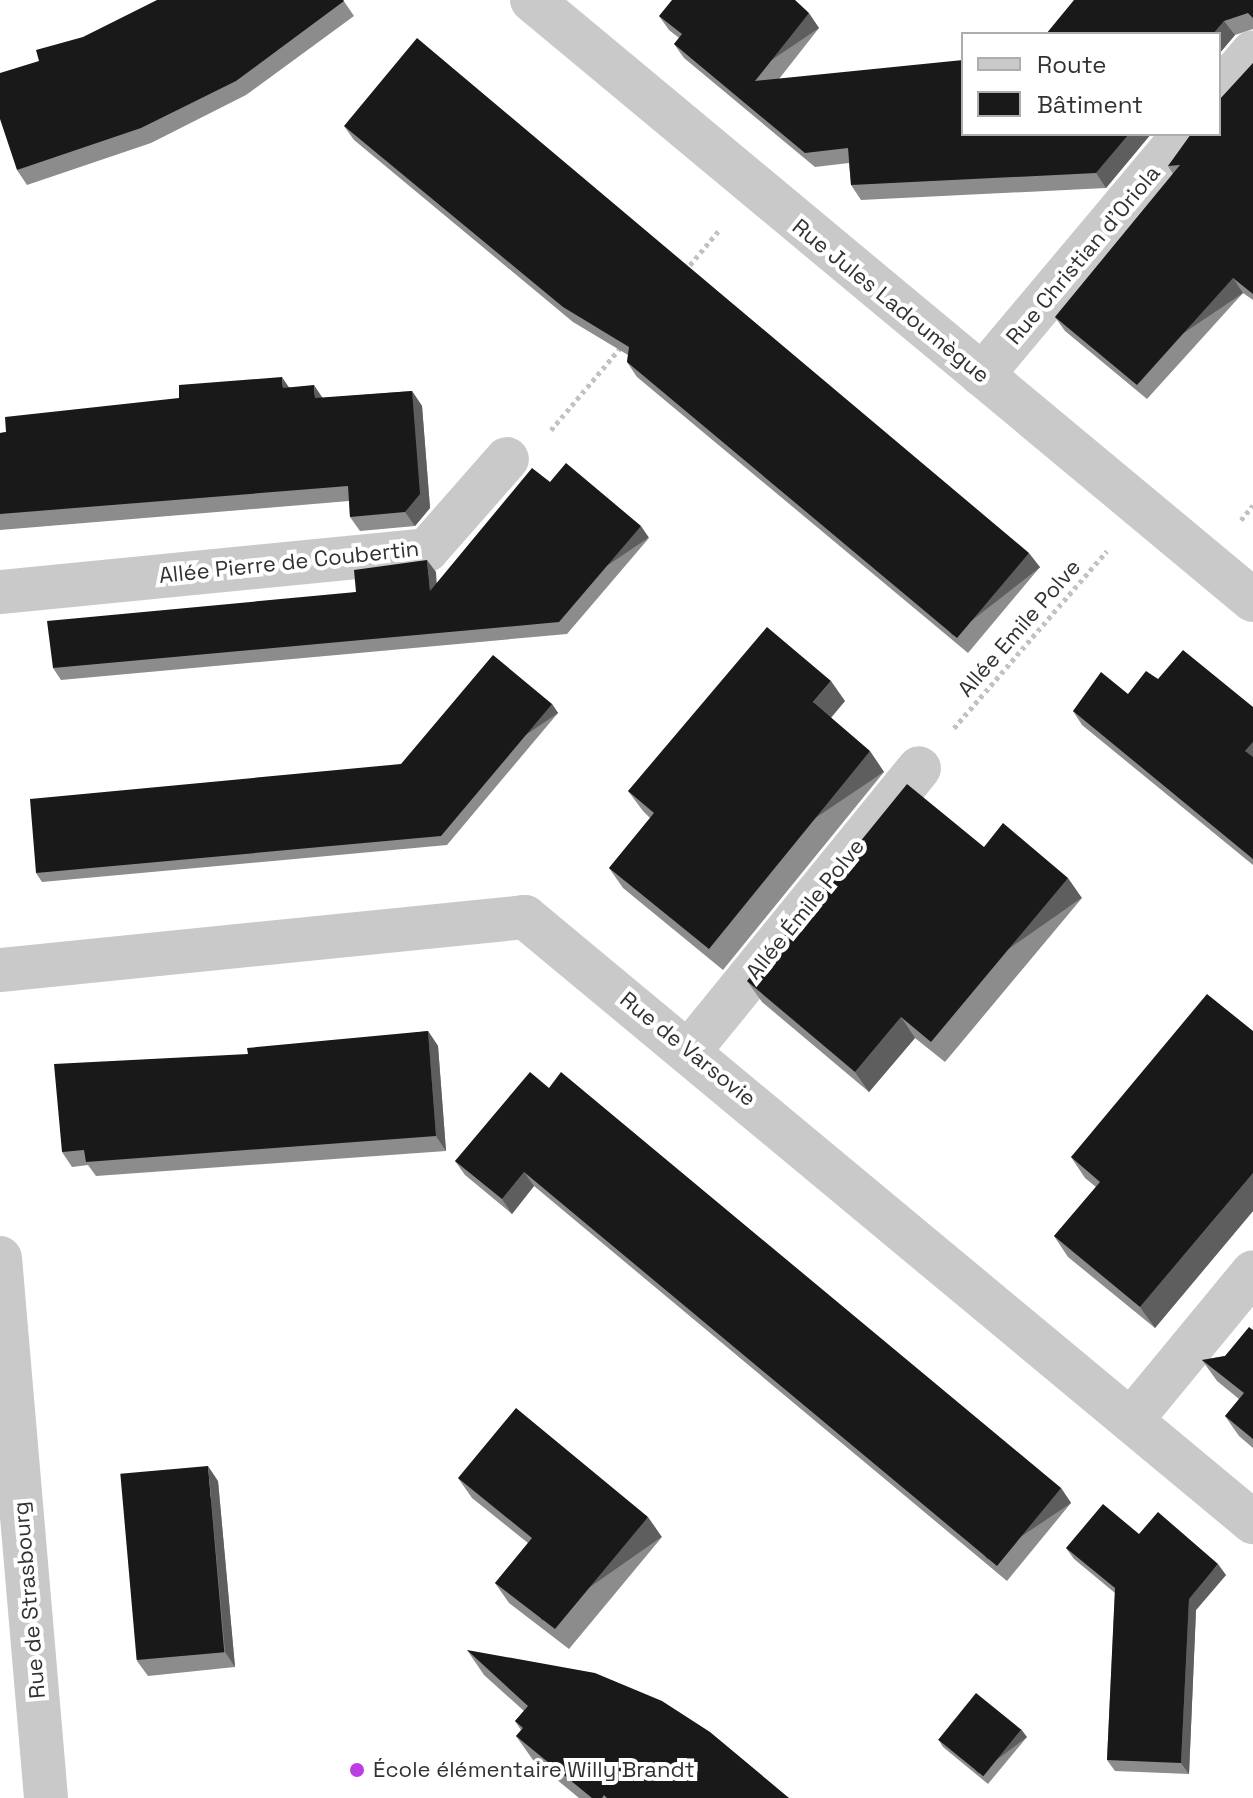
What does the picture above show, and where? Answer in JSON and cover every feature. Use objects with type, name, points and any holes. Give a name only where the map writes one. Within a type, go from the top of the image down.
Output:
[{"type":"street","name":"Rue Jules Ladoumègue","points":[[532,0],[754,189],[1253,600]]},
{"type":"street","points":[[1221,90],[1253,52]]},
{"type":"street","name":"Rue Christian d'Oriola","points":[[982,375],[1182,136]]},
{"type":"street","name":"Allée Pierre de Coubertin","points":[[0,592],[427,550],[507,459]]},
{"type":"street","name":"Allée Émile Polve","points":[[690,1050],[919,768]]},
{"type":"street","name":"Rue de Varsovie","points":[[0,970],[525,917],[690,1050],[1253,1522]]},
{"type":"street","name":"Rue de Strasbourg","points":[[0,1258],[46,1798]]},
{"type":"street","points":[[1132,1419],[1253,1272]]},
{"type":"path","points":[[674,283],[754,189]]},
{"type":"path","points":[[507,459],[546,436],[625,342]]},
{"type":"path","name":"Allée Emile Polve","points":[[919,768],[1143,509]]},
{"type":"building","points":[[157,0],[344,1],[236,81],[141,128],[17,170],[0,119],[0,73],[39,61],[36,50],[83,37]]},
{"type":"building","points":[[672,0],[795,0],[809,13],[755,81],[961,60],[961,136],[1127,136],[1096,173],[851,185],[848,148],[805,153],[674,44],[682,34],[659,16]]},
{"type":"building","points":[[1074,0],[1253,0],[1253,18],[1248,13],[1224,21],[1215,32],[1048,32]]},
{"type":"building","points":[[417,38],[1029,553],[957,638],[627,362],[629,347],[563,307],[344,126]]},
{"type":"building","points":[[1253,63],[1253,294],[1233,278],[1137,385],[1055,317],[1180,165],[1168,166],[1190,136],[1221,136],[1221,98]]},
{"type":"building","points":[[282,377],[283,388],[314,385],[315,398],[412,391],[420,494],[405,512],[350,517],[348,486],[0,514],[0,433],[6,432],[5,417],[179,398],[179,385]]},
{"type":"building","points":[[566,463],[641,526],[559,622],[53,668],[47,621],[356,592],[354,570],[427,560],[430,591],[532,468],[550,482]]},
{"type":"building","points":[[767,627],[831,681],[813,702],[870,751],[709,949],[609,868],[654,813],[628,791]]},
{"type":"building","points":[[1183,650],[1253,707],[1253,742],[1245,751],[1253,757],[1253,859],[1073,711],[1101,672],[1128,694],[1146,671],[1158,679]]},
{"type":"building","points":[[493,655],[552,704],[441,836],[36,873],[30,799],[401,764]]},
{"type":"building","points":[[907,784],[984,847],[1003,823],[1068,878],[931,1042],[901,1017],[855,1072],[747,981]]},
{"type":"building","points":[[1207,994],[1253,1031],[1253,1173],[1140,1307],[1054,1236],[1100,1182],[1071,1157]]},
{"type":"building","points":[[428,1031],[436,1136],[86,1162],[84,1150],[62,1152],[54,1064],[248,1054],[247,1048]]},
{"type":"building","points":[[530,1072],[549,1088],[561,1072],[1061,1488],[997,1566],[524,1172],[502,1199],[455,1161]]},
{"type":"building","points":[[1249,1327],[1253,1330],[1253,1439],[1225,1416],[1244,1393],[1202,1360],[1225,1356]]},
{"type":"building","points":[[516,1408],[648,1517],[555,1629],[495,1583],[532,1538],[458,1478]]},
{"type":"building","points":[[208,1466],[224,1652],[137,1660],[120,1474]]},
{"type":"building","points":[[1103,1504],[1139,1534],[1158,1512],[1218,1564],[1189,1599],[1181,1763],[1107,1760],[1115,1588],[1066,1548]]},
{"type":"building","points":[[467,1650],[595,1673],[662,1701],[710,1732],[789,1798],[607,1798],[604,1795],[602,1798],[592,1798],[516,1736],[523,1728],[515,1721],[528,1706]]},
{"type":"building","points":[[976,1693],[1021,1730],[983,1776],[938,1740]]},
{"type":"place","name":"École élémentaire Willy Brandt","points":[[357,1770]]}]
